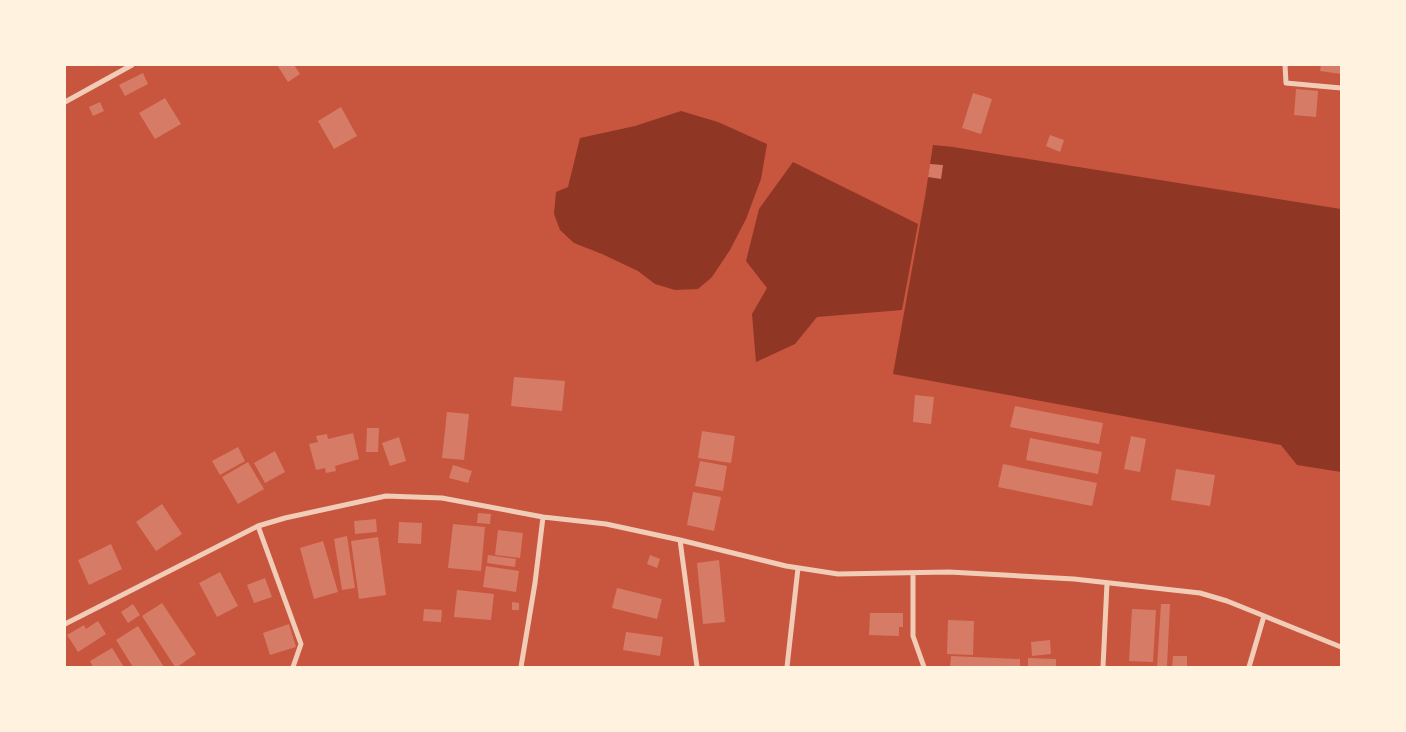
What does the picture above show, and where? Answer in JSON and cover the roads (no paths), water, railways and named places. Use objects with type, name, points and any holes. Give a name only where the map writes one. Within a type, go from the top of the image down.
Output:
[{"type":"street","points":[[65,102],[132,65]]},
{"type":"street","points":[[1285,65],[1286,83],[1341,88]]},
{"type":"street","points":[[65,624],[258,526],[284,518],[386,496],[442,498],[544,516],[606,524],[798,568],[838,574],[949,572],[1074,579],[1200,593],[1227,601],[1341,647]]},
{"type":"street","points":[[521,667],[544,516]]},
{"type":"street","points":[[258,526],[301,644],[293,667]]},
{"type":"street","points":[[680,540],[697,667]]},
{"type":"street","points":[[787,667],[798,568]]},
{"type":"street","points":[[913,573],[913,636],[924,667]]},
{"type":"street","points":[[1103,667],[1107,583]]},
{"type":"street","points":[[1249,667],[1264,616]]}]
